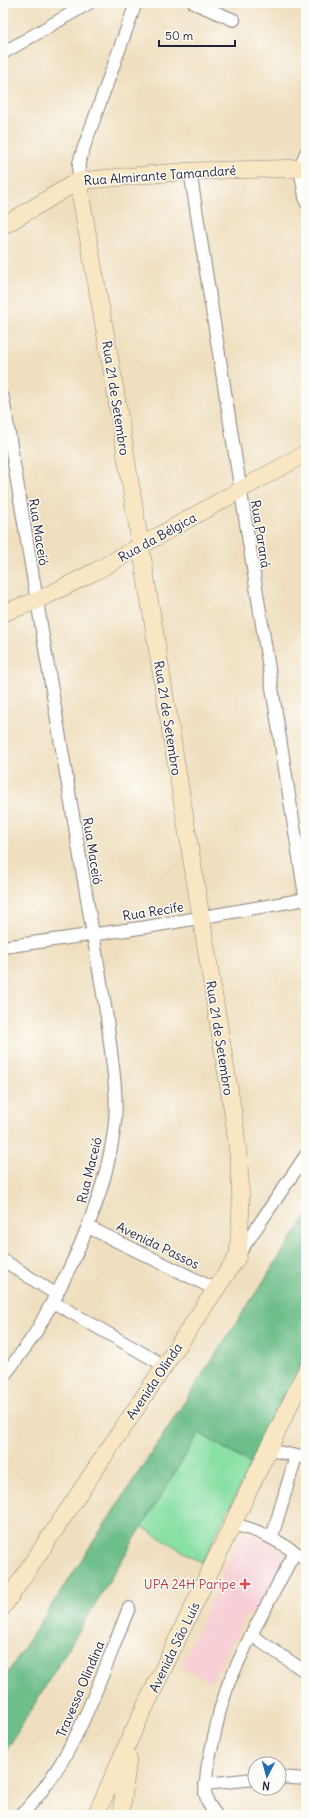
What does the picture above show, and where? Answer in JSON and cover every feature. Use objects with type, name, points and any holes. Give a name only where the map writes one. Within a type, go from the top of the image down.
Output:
[{"type":"main road","name":"Rua Almirante Tamandaré","points":[[3,226],[78,181],[304,163]]},
{"type":"main road","name":"Rua 21 de Setembro","points":[[78,181],[140,546],[234,1119],[239,1163],[241,1206],[238,1256]]},
{"type":"main road","name":"Rua da Bélgica","points":[[3,613],[36,601],[96,571],[306,453]]},
{"type":"main road","name":"Avenida Olinda","points":[[3,1607],[238,1256]]},
{"type":"main road","name":"Avenida São Luís","points":[[96,1815],[131,1736],[306,1371]]},
{"type":"main road","points":[[121,1815],[131,1736]]},
{"type":"street","points":[[3,53],[89,3]]},
{"type":"street","points":[[78,181],[79,163],[83,150],[136,3]]},
{"type":"street","points":[[194,3],[234,20]]},
{"type":"street","points":[[304,163],[306,202]]},
{"type":"street","name":"Rua Paraná","points":[[190,171],[306,900]]},
{"type":"street","name":"Rua Maceió","points":[[3,398],[107,1018],[115,1097],[115,1120],[107,1161],[88,1227],[55,1298],[33,1337],[3,1377]]},
{"type":"street","name":"Rua Recife","points":[[3,947],[93,935],[306,900]]},
{"type":"street","name":"Avenida Olinda","points":[[238,1256],[306,1155]]},
{"type":"street","name":"Avenida Passos","points":[[88,1227],[215,1289]]},
{"type":"street","points":[[3,1260],[55,1298],[165,1366]]},
{"type":"street","points":[[269,1450],[301,1457],[272,1538]]},
{"type":"street","points":[[233,1525],[249,1528],[272,1538],[306,1558]]},
{"type":"street","points":[[216,1815],[208,1804],[205,1793],[205,1784],[220,1710],[229,1682],[250,1634],[295,1552]]},
{"type":"street","name":"Travessa Olindina","points":[[21,1815],[48,1783],[66,1756],[81,1729],[128,1608]]},
{"type":"street","points":[[250,1634],[306,1672]]},
{"type":"street","points":[[287,1778],[306,1779]]},
{"type":"street","points":[[205,1784],[247,1779]]},
{"type":"shaded area","name":"UPA 24H Paripe","points":[[242,1532],[262,1539],[287,1556],[257,1612],[247,1616],[211,1681],[181,1667]]},
{"type":"green space","points":[[306,1216],[306,1360],[251,1464],[199,1433],[3,1756],[3,1680]]},
{"type":"green space","points":[[199,1433],[251,1464],[202,1563],[141,1526]]},
{"type":"place","name":"UPA 24H Paripe","points":[[245,1584]]}]
